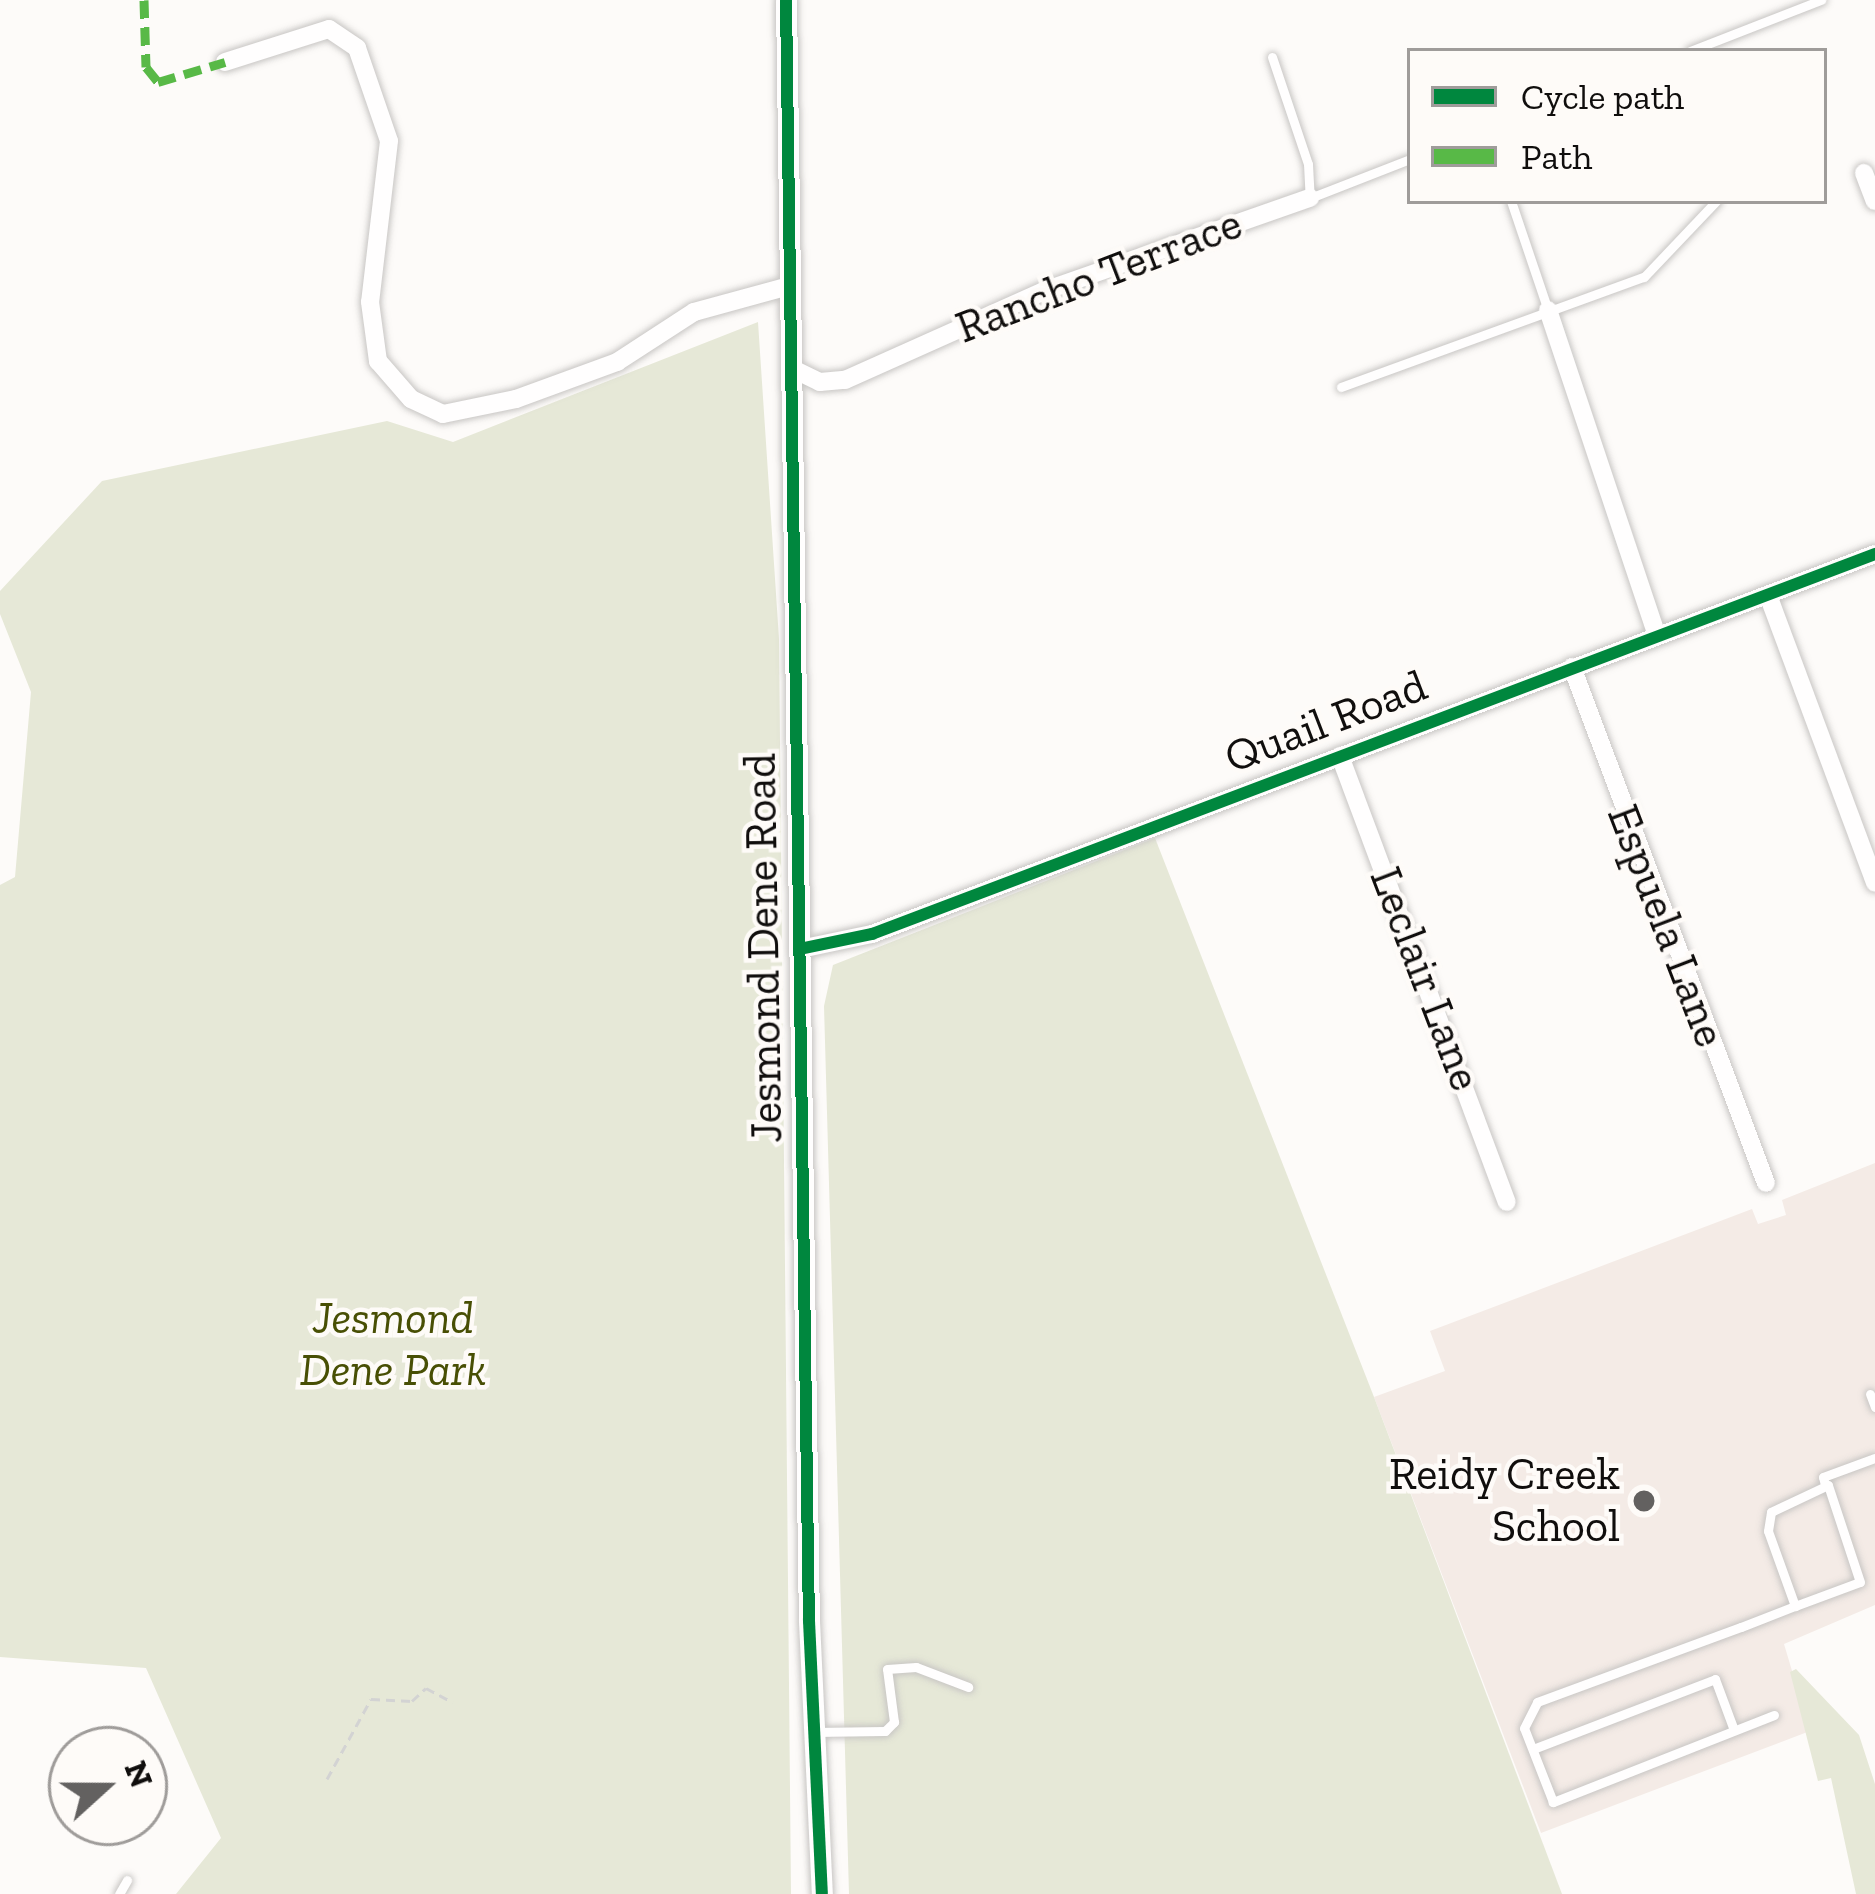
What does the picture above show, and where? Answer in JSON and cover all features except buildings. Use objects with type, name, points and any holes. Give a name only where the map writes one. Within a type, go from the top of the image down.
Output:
[{"type":"street","name":"Jesmond Dene Road","points":[[786,0],[814,1732],[822,1894]]},
{"type":"street","points":[[225,62],[329,29],[357,48],[389,141],[370,302],[378,362],[411,399],[443,414],[516,399],[616,362],[694,312],[789,286]]},
{"type":"street","points":[[1864,173],[1875,201]]},
{"type":"street","name":"Rancho Terrace","points":[[791,368],[820,382],[845,380],[1044,291],[1310,198]]},
{"type":"street","points":[[1548,310],[1657,635]]},
{"type":"street","name":"Quail Road","points":[[800,949],[872,934],[1875,554]]},
{"type":"street","points":[[1768,595],[1875,883]]},
{"type":"street","name":"Espuela Lane","points":[[1572,667],[1766,1183]]},
{"type":"street","name":"Leclair Lane","points":[[1340,756],[1507,1202]]},
{"type":"lane","points":[[1698,48],[1821,0]]},
{"type":"lane","points":[[1272,57],[1308,164],[1310,198]]},
{"type":"lane","name":"Rancho Terrace","points":[[1310,198],[1407,161]]},
{"type":"lane","points":[[1511,204],[1548,310]]},
{"type":"lane","points":[[1340,387],[1643,277],[1713,204]]},
{"type":"lane","points":[[1870,1394],[1875,1407]]},
{"type":"lane","points":[[1774,1714],[1553,1802],[1524,1728],[1537,1702],[1862,1579],[1823,1477],[1875,1458]]},
{"type":"lane","points":[[1795,1606],[1768,1531],[1771,1512],[1825,1485]]},
{"type":"lane","points":[[814,1732],[885,1731],[894,1721],[887,1670],[916,1667],[968,1687]]},
{"type":"lane","points":[[1533,1749],[1714,1679],[1734,1730]]},
{"type":"lane","points":[[119,1894],[127,1880]]},
{"type":"path","points":[[327,1779],[370,1699],[412,1701],[426,1688],[452,1702]]},
{"type":"shaded area","name":"Reidy Creek School","points":[[1875,1163],[1875,1605],[1784,1644],[1810,1731],[1541,1833],[1374,1397],[1445,1371],[1430,1331],[1752,1209],[1758,1224],[1786,1215],[1782,1200]]},
{"type":"green space","name":"Jesmond Dene Park","points":[[758,322],[779,639],[791,1894],[176,1894],[221,1838],[146,1668],[0,1657],[0,885],[15,877],[31,692],[0,614],[0,591],[102,481],[387,421],[453,442]]},
{"type":"green space","points":[[1155,838],[1562,1894],[849,1894],[824,1006],[833,965]]},
{"type":"green space","points":[[1796,1669],[1859,1735],[1875,1784],[1875,1894],[1856,1894],[1831,1778],[1818,1781],[1790,1672]]},
{"type":"marked path","points":[[144,0],[146,67],[158,82],[225,62]]},
{"type":"cycle path","points":[[786,0],[809,1621],[822,1894]]},
{"type":"cycle path","points":[[800,949],[872,934],[1875,554]]},
{"type":"place","name":"Reidy Creek School","points":[[1644,1501]]}]
